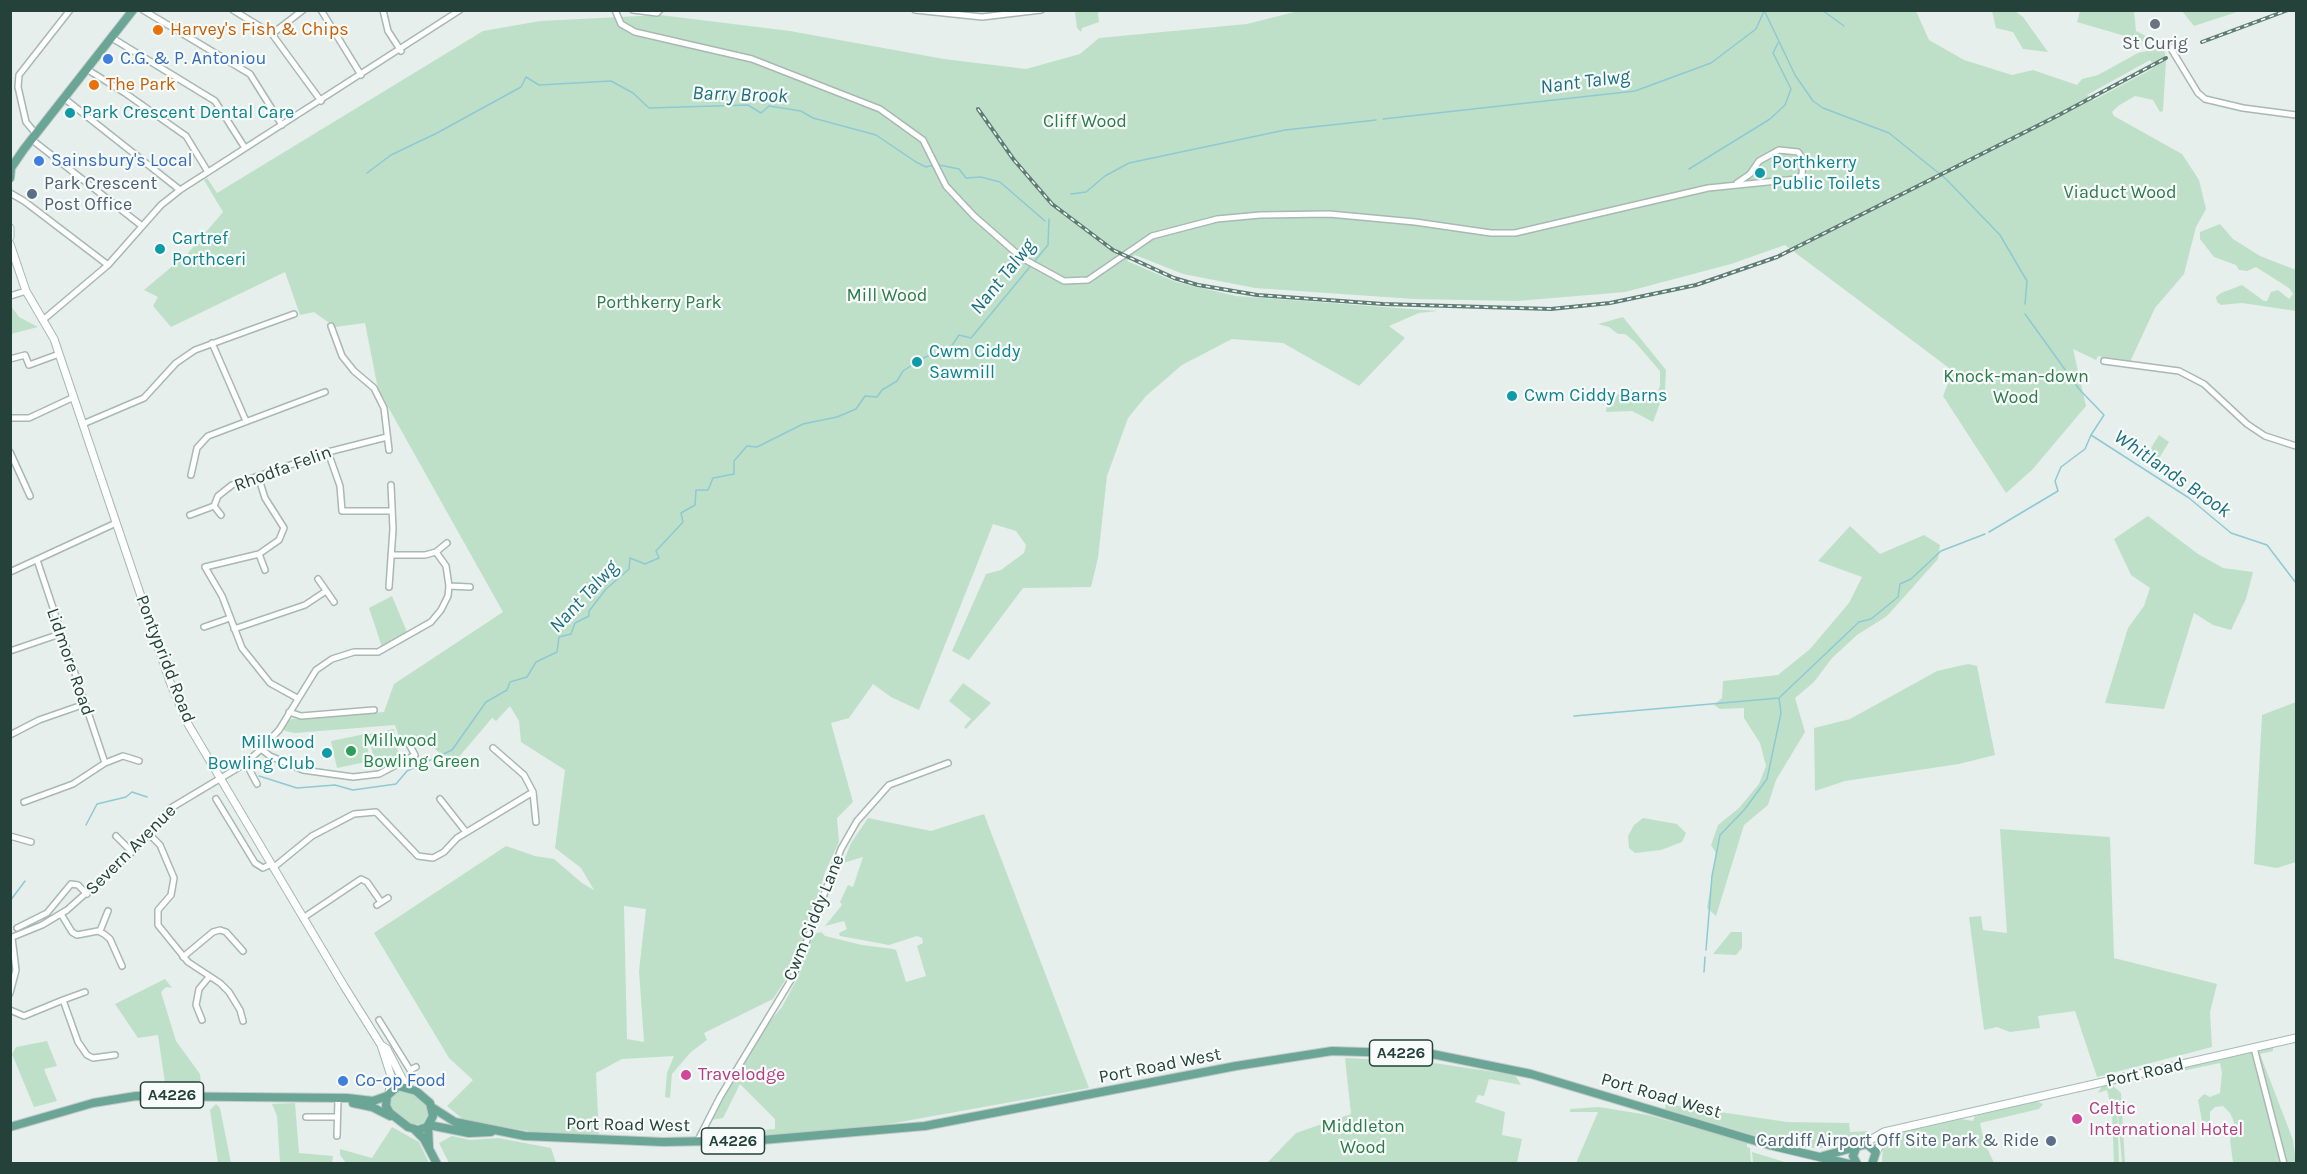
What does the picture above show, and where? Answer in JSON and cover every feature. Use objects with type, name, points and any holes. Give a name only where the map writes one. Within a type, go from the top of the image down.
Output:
[{"type":"main road","points":[[10,178],[11,168],[34,136],[133,10]]},
{"type":"main road","points":[[10,228],[10,237]]},
{"type":"main road","name":"Pontypridd Road","points":[[10,244],[26,291],[59,354],[175,696],[219,778],[381,1045],[391,1076],[388,1094]]},
{"type":"main road","name":"Port Road","points":[[1860,1146],[1878,1134],[2296,1038]]},
{"type":"main road","name":"Pontypridd Road","points":[[381,1045],[387,1049],[406,1086]]},
{"type":"main road","name":"Port Road West","points":[[429,1125],[469,1133],[493,1132],[601,1141],[697,1142],[826,1136],[925,1126],[1236,1066],[1332,1051],[1432,1054],[1531,1074],[1768,1145],[1849,1164]]},
{"type":"main road","points":[[429,1147],[429,1125],[433,1116],[433,1108],[423,1096],[406,1086],[398,1086],[388,1094],[387,1110],[395,1120],[414,1129],[429,1147],[437,1164]]},
{"type":"main road","name":"A4226","points":[[10,1127],[93,1103],[136,1096],[373,1101],[388,1094]]},
{"type":"main road","name":"A4226","points":[[338,1099],[372,1107],[395,1120]]},
{"type":"main road","name":"Port Road West","points":[[433,1108],[455,1122],[493,1132]]},
{"type":"main road","points":[[414,1129],[429,1125]]},
{"type":"main road","points":[[1872,1164],[1888,1132]]},
{"type":"main road","points":[[1857,1164],[1853,1156],[1860,1146],[1872,1146],[1881,1164]]},
{"type":"main road","name":"Port Road West","points":[[1821,1156],[1860,1146]]},
{"type":"street","points":[[70,10],[19,75],[18,87],[26,122],[34,136],[142,226]]},
{"type":"street","points":[[143,10],[250,74],[282,125]]},
{"type":"street","points":[[232,10],[272,34],[321,101]]},
{"type":"street","points":[[272,34],[303,10]]},
{"type":"street","points":[[321,10],[361,75]]},
{"type":"street","points":[[383,10],[388,31],[401,51]]},
{"type":"street","points":[[43,320],[108,265],[161,205],[180,190],[401,51],[460,10]]},
{"type":"street","points":[[615,10],[621,24],[635,33],[752,59],[880,109],[923,140],[954,197],[1028,262],[1064,280],[1088,279],[1152,236],[1182,226],[1239,216],[1329,214],[1504,234],[1555,226],[1664,198],[1737,183],[1797,179],[1802,175],[1803,159],[1798,152],[1779,150],[1759,161],[1750,174],[1737,183]]},
{"type":"street","points":[[633,10],[657,13],[660,10]]},
{"type":"street","points":[[915,10],[982,17],[1007,16],[1041,10]]},
{"type":"street","points":[[112,38],[215,101],[245,148]]},
{"type":"street","points":[[2155,45],[2169,47],[2198,93],[2205,99],[2243,108],[2296,116]]},
{"type":"street","points":[[88,70],[186,136],[208,172]]},
{"type":"street","points":[[64,99],[180,190]]},
{"type":"street","points":[[10,193],[29,204],[108,265]]},
{"type":"street","points":[[10,296],[26,291]]},
{"type":"street","points":[[83,424],[144,398],[176,363],[212,343],[294,314]]},
{"type":"street","points":[[331,326],[342,356],[354,371],[374,388],[384,408],[389,450]]},
{"type":"street","points":[[212,343],[246,421]]},
{"type":"street","points":[[10,359],[25,355],[29,365],[59,354]]},
{"type":"street","points":[[2104,361],[2142,368],[2179,371],[2204,384],[2247,424],[2265,436],[2296,446]]},
{"type":"street","points":[[190,475],[193,459],[202,440],[325,392]]},
{"type":"street","points":[[11,420],[29,418],[74,397]]},
{"type":"street","name":"Rhodfa Felin","points":[[189,515],[214,506],[218,496],[232,485],[328,452],[387,437]]},
{"type":"street","points":[[10,452],[30,496]]},
{"type":"street","points":[[328,452],[340,486],[342,511],[392,511]]},
{"type":"street","points":[[258,476],[265,498],[284,528],[274,546],[259,554],[205,567],[222,596],[242,648],[264,678],[297,698]]},
{"type":"street","points":[[389,587],[391,485]]},
{"type":"street","points":[[214,506],[221,515]]},
{"type":"street","points":[[10,572],[116,524]]},
{"type":"street","points":[[391,555],[425,555],[436,552],[447,543]]},
{"type":"street","points":[[436,552],[446,566],[449,586],[470,587]]},
{"type":"street","points":[[259,554],[264,570]]},
{"type":"street","name":"Lidmore Road","points":[[37,560],[105,763]]},
{"type":"street","points":[[318,579],[334,602]]},
{"type":"street","name":"Severn Avenue","points":[[11,938],[61,914],[87,894],[132,852],[171,808],[246,762],[261,749],[274,735],[316,670],[332,659],[354,652],[378,652],[431,622],[441,610],[448,596],[449,586]]},
{"type":"street","points":[[234,629],[305,605],[326,591]]},
{"type":"street","points":[[204,627],[230,618]]},
{"type":"street","points":[[10,651],[60,634]]},
{"type":"street","points":[[10,735],[39,720],[85,704]]},
{"type":"street","points":[[289,712],[301,716],[374,710]]},
{"type":"street","points":[[261,749],[270,756],[303,770],[353,777],[380,774],[415,755],[410,746]]},
{"type":"street","points":[[493,748],[524,775],[533,792],[536,822]]},
{"type":"street","points":[[24,802],[73,784],[105,763],[123,756],[139,760]]},
{"type":"street","points":[[246,762],[257,784]]},
{"type":"street","name":"Cwm Ciddy Lane","points":[[697,1142],[720,1097],[794,975],[841,849],[857,821],[889,785],[948,763]]},
{"type":"street","points":[[216,800],[255,863],[263,868],[272,866],[312,836],[354,814],[376,812],[418,856],[433,858],[444,852],[466,832],[533,792]]},
{"type":"street","points":[[440,800],[466,832]]},
{"type":"street","points":[[148,833],[160,845],[174,879],[171,895],[158,910],[158,925],[183,957],[229,992],[240,1010],[243,1021]]},
{"type":"street","points":[[10,836],[31,842]]},
{"type":"street","points":[[116,836],[132,852]]},
{"type":"street","points":[[303,918],[361,879],[367,882],[379,904],[388,898]]},
{"type":"street","points":[[17,928],[46,913],[71,884],[78,885],[87,894]]},
{"type":"street","points":[[100,931],[108,911]]},
{"type":"street","points":[[61,914],[72,932],[77,935],[100,931],[110,939],[122,966]]},
{"type":"street","points":[[183,957],[213,932],[220,930],[226,932],[243,951]]},
{"type":"street","points":[[10,993],[16,970],[11,938]]},
{"type":"street","points":[[202,1020],[196,1005],[199,989],[209,977]]},
{"type":"street","points":[[10,1010],[24,1016],[85,992]]},
{"type":"street","points":[[63,1000],[78,1042],[87,1055],[93,1058],[115,1054]]},
{"type":"street","points":[[372,1031],[380,1023],[413,1070]]},
{"type":"street","points":[[2253,1048],[2284,1164]]},
{"type":"street","points":[[337,1136],[338,1099]]},
{"type":"street","points":[[306,1117],[337,1117]]},
{"type":"green space","name":"Porthkerry Park","points":[[1302,10],[1916,11],[1929,40],[1964,60],[2012,75],[2033,70],[2077,85],[2082,79],[2098,75],[2138,53],[2164,48],[2166,61],[2163,111],[2160,112],[2153,100],[2135,96],[2112,112],[2114,116],[2182,154],[2199,180],[2206,209],[2196,227],[2184,274],[2155,308],[2129,364],[2098,356],[2096,360],[2073,349],[2086,406],[2032,470],[2006,493],[1943,396],[1953,371],[1785,245],[1731,264],[1625,292],[1517,301],[1414,299],[1255,288],[1183,274],[1135,255],[1127,261],[1176,282],[1236,296],[1438,311],[1419,313],[1389,326],[1405,338],[1359,386],[1283,343],[1232,339],[1182,365],[1146,396],[1128,418],[1107,476],[1098,558],[1091,587],[1023,588],[969,660],[952,651],[986,574],[1001,570],[1024,553],[1026,545],[1016,531],[993,524],[919,710],[891,697],[873,684],[849,718],[831,723],[853,802],[837,818],[839,842],[825,872],[809,930],[795,965],[773,999],[704,1033],[707,1040],[691,1052],[672,1074],[670,1098],[665,1097],[667,1073],[674,1056],[622,1059],[596,1073],[599,1135],[542,1133],[465,1121],[447,1106],[473,1080],[449,1058],[374,933],[506,846],[535,856],[554,859],[582,883],[594,890],[581,868],[555,848],[565,770],[521,742],[519,721],[510,706],[496,721],[492,718],[452,765],[430,744],[402,746],[395,725],[295,733],[285,731],[283,728],[286,721],[292,719],[384,712],[394,684],[503,612],[378,389],[365,323],[335,327],[314,312],[300,315],[285,272],[171,327],[153,306],[158,297],[144,290],[188,253],[223,212],[204,180],[207,178],[217,193],[483,31],[540,21],[660,15],[790,31],[944,59],[1026,69],[1080,54],[1099,38],[1247,24]],"holes":[[[2150,60],[2154,66],[2152,69],[2094,100],[2087,95]],[[624,906],[646,909],[639,971],[644,1042],[627,1039]]]},
{"type":"green space","points":[[1098,11],[1099,22],[1082,28],[1081,32],[1077,28],[1075,12]]},
{"type":"green space","points":[[1992,11],[2015,11],[2023,17],[2048,52],[2023,49],[2013,32],[1996,28]]},
{"type":"green space","points":[[2080,11],[2134,11],[2136,31],[2150,38],[2149,43],[2077,22]]},
{"type":"green space","points":[[2182,11],[2240,11],[2194,26]]},
{"type":"green space","points":[[2220,224],[2233,239],[2260,256],[2296,270],[2296,311],[2242,303],[2221,305],[2217,302],[2216,297],[2221,293],[2242,285],[2264,301],[2267,301],[2271,292],[2278,290],[2289,299],[2293,294],[2289,288],[2256,267],[2247,271],[2239,270],[2236,265],[2214,257],[2200,239],[2200,232]]},
{"type":"green space","points":[[11,306],[19,317],[38,327],[11,334]]},
{"type":"green space","points":[[1623,317],[1666,370],[1665,390],[1653,422],[1632,411],[1606,412],[1607,404],[1622,391],[1631,389],[1641,400],[1648,400],[1656,397],[1660,386],[1660,371],[1635,342],[1625,334],[1618,334],[1609,327],[1598,324]]},
{"type":"green space","points":[[2159,435],[2169,442],[2155,465],[2145,458]]},
{"type":"green space","points":[[2148,516],[2198,554],[2223,568],[2253,572],[2246,599],[2231,630],[2213,625],[2194,613],[2164,709],[2105,703],[2128,628],[2144,606],[2150,588],[2131,575],[2114,539]]},
{"type":"green space","points":[[1850,526],[1880,554],[1924,535],[1940,545],[1938,559],[1887,616],[1857,635],[1832,658],[1814,682],[1795,698],[1805,732],[1776,780],[1768,805],[1744,825],[1716,916],[1707,908],[1716,853],[1711,845],[1718,825],[1739,808],[1759,784],[1766,766],[1760,743],[1744,718],[1744,708],[1720,709],[1714,705],[1722,698],[1723,681],[1778,675],[1810,649],[1849,603],[1862,577],[1818,561]]},
{"type":"green space","points":[[392,596],[407,632],[382,647],[369,608]]},
{"type":"green space","points":[[1968,664],[1977,666],[1995,755],[1959,764],[1845,781],[1815,791],[1814,728],[1850,719],[1937,671]]},
{"type":"green space","points":[[963,683],[991,703],[966,729],[964,727],[971,719],[949,701]]},
{"type":"green space","points":[[2296,702],[2296,862],[2277,868],[2254,864],[2262,715]]},
{"type":"green space","points":[[394,729],[399,757],[374,762],[369,734]]},
{"type":"green space","name":"Millwood Bowling Green","points":[[365,734],[370,761],[337,768],[331,741]]},
{"type":"green space","points":[[984,814],[1089,1088],[889,1124],[763,1137],[762,1130],[775,1129],[775,1119],[740,1084],[723,1118],[711,1120],[766,1026],[782,1007],[799,975],[814,934],[821,932],[825,936],[862,945],[896,950],[906,982],[926,976],[917,946],[923,943],[922,938],[917,936],[889,945],[840,936],[839,933],[847,929],[844,921],[825,926],[842,905],[840,902],[848,885],[853,887],[863,857],[843,863],[851,843],[868,818],[931,831]]},
{"type":"green space","points":[[1643,818],[1677,824],[1686,833],[1682,842],[1661,850],[1635,853],[1629,848],[1628,836],[1634,825]]},
{"type":"green space","points":[[2000,829],[2110,837],[2114,958],[2217,984],[2210,1012],[2212,1047],[2097,1077],[2075,1011],[2038,1016],[2040,1028],[2010,1032],[1997,1027],[1984,1030],[1969,917],[1981,916],[1983,930],[2007,933]]},
{"type":"green space","points":[[1731,932],[1742,932],[1742,948],[1736,955],[1713,954]]},
{"type":"green space","points":[[165,979],[172,988],[166,987],[161,992],[176,1041],[200,1074],[201,1084],[165,1083],[158,1035],[138,1038],[115,1004]]},
{"type":"green space","points":[[47,1041],[57,1066],[44,1069],[57,1101],[34,1107],[12,1054],[16,1047]]},
{"type":"green space","points":[[2273,1047],[2273,1051],[2260,1054],[2293,1140],[2296,1163],[2287,1163],[2282,1151],[2257,1053],[2262,1049]]},
{"type":"green space","points":[[2251,1052],[2255,1057],[2283,1163],[2233,1163],[2230,1140],[2234,1122],[2230,1113],[2223,1106],[2215,1107],[2210,1112],[2210,1123],[2202,1121],[2198,1100],[2204,1094],[2210,1097],[2220,1093],[2222,1073],[2220,1063],[2139,1080],[2148,1075]]},
{"type":"green space","name":"Middleton Wood","points":[[1345,1058],[1427,1062],[1515,1075],[1521,1085],[1489,1079],[1484,1096],[1478,1095],[1475,1102],[1505,1112],[1502,1135],[1522,1139],[1517,1163],[1267,1163],[1296,1133],[1351,1114]]},
{"type":"green space","points":[[2111,1084],[2121,1093],[2125,1163],[2122,1163],[2117,1104],[2119,1163],[2114,1164],[2112,1112],[2107,1090],[2098,1093],[2102,1086]]},
{"type":"green space","points":[[400,1090],[410,1093],[426,1104],[429,1115],[423,1124],[410,1124],[391,1109],[391,1097]]},
{"type":"green space","points":[[2036,1101],[2043,1104],[2039,1109],[1980,1123],[1984,1141],[1994,1163],[1884,1163],[1882,1161],[1883,1146],[1888,1137],[1894,1134],[1961,1119],[1973,1121],[1975,1116]]},
{"type":"green space","points":[[295,1103],[299,1153],[333,1156],[332,1163],[280,1163],[277,1116],[272,1104]]},
{"type":"green space","points":[[216,1104],[220,1108],[231,1163],[218,1163],[210,1110]]},
{"type":"green space","points":[[1666,1104],[1787,1122],[1849,1123],[1850,1132],[1868,1131],[1868,1134],[1847,1143],[1822,1148],[1793,1147],[1665,1109]]},
{"type":"green space","points":[[1599,1107],[1648,1115],[1747,1142],[1747,1147],[1750,1148],[1751,1163],[1576,1163],[1598,1112],[1570,1112],[1570,1109]]},
{"type":"green space","points":[[392,1127],[419,1142],[429,1163],[346,1163],[340,1155],[340,1149],[372,1158]]},
{"type":"green space","points":[[452,1136],[470,1140],[498,1138],[551,1148],[556,1163],[449,1163],[439,1143]]},
{"type":"green space","points":[[1752,1152],[1788,1163],[1753,1163]]},
{"type":"waterway","name":"Whitlands Brook","points":[[1764,10],[1795,75],[1813,101],[1823,108],[1889,133],[1946,179],[2000,235],[2027,281],[2025,304]]},
{"type":"waterway","points":[[1822,10],[1844,26]]},
{"type":"waterway","name":"Nant Talwg","points":[[1383,119],[1635,91],[1711,63],[1756,29],[1764,11]]},
{"type":"waterway","points":[[1689,169],[1770,119],[1785,105],[1791,89],[1773,53],[1778,43]]},
{"type":"waterway","name":"Barry Brook","points":[[367,173],[391,155],[437,133],[521,87],[526,77],[539,85],[611,81],[633,93],[649,108],[748,105],[761,113],[769,106],[801,111],[813,118],[876,135],[916,162],[926,167],[934,165]]},
{"type":"waterway","name":"Nant Talwg","points":[[1071,194],[1086,192],[1105,176],[1129,163],[1285,130],[1376,120]]},
{"type":"waterway","name":"Barry Brook","points":[[939,165],[959,169],[966,178],[981,177],[1000,182],[1045,221]]},
{"type":"waterway","name":"Nant Talwg","points":[[259,776],[297,788],[335,785],[353,790],[396,784],[407,771],[452,750],[486,702],[507,690],[510,682],[527,677],[536,662],[557,652],[559,637],[571,634],[575,623],[589,616],[589,611],[606,589],[629,569],[630,558],[645,564],[659,558],[656,551],[683,522],[681,513],[695,505],[696,490],[708,490],[713,478],[734,474],[734,461],[747,446],[757,447],[803,424],[837,417],[856,409],[865,396],[877,397],[882,390],[897,381],[903,371],[921,359],[938,352],[947,353],[959,335],[971,338],[1048,245],[1049,219]]},
{"type":"waterway","name":"Whitlands Brook","points":[[2025,314],[2079,389],[2104,415],[2091,435],[2189,498],[2231,533],[2267,545],[2296,583]]},
{"type":"waterway","points":[[1989,532],[2058,491],[2055,481],[2061,467],[2085,449],[2091,435]]},
{"type":"waterway","points":[[1706,950],[1712,876],[1720,835],[1745,809],[1767,779],[1781,713],[1779,698],[1859,622],[1871,619],[1898,597],[1900,584],[1911,579],[1941,551],[1985,534]]},
{"type":"waterway","points":[[1574,716],[1779,698]]},
{"type":"waterway","name":"Nant Talwg","points":[[86,825],[97,804],[126,797],[132,792],[147,797]]},
{"type":"waterway","name":"Nant Talwg","points":[[10,901],[25,881]]},
{"type":"waterway","points":[[1704,972],[1705,957]]},
{"type":"railway","points":[[2202,42],[2288,10]]},
{"type":"railway","points":[[978,109],[1014,160],[1052,204],[1113,250],[1174,278],[1198,285],[1257,295],[1383,304],[1551,309],[1610,303],[1696,285],[1777,257],[2055,117],[2166,58]]},
{"type":"place","name":"St Curig","points":[[2155,24]]},
{"type":"place","name":"Harvey's Fish & Chips","points":[[158,30]]},
{"type":"place","name":"C.G. & P. Antoniou","points":[[108,59]]},
{"type":"place","name":"The Park","points":[[94,85]]},
{"type":"place","name":"Park Crescent Dental Care","points":[[70,113]]},
{"type":"place","name":"Sainsbury's Local","points":[[39,161]]},
{"type":"place","name":"Porthkerry Public Toilets","points":[[1760,173]]},
{"type":"place","name":"Park Crescent Post Office","points":[[32,194]]},
{"type":"place","name":"Cartref Porthceri","points":[[160,249]]},
{"type":"place","name":"Cwm Ciddy Sawmill","points":[[917,362]]},
{"type":"place","name":"Cwm Ciddy Barns","points":[[1512,396]]},
{"type":"place","name":"Millwood Bowling Green","points":[[351,751]]},
{"type":"place","name":"Millwood Bowling Club","points":[[327,753]]},
{"type":"place","name":"Travelodge","points":[[686,1075]]},
{"type":"place","name":"Co-op Food","points":[[343,1081]]},
{"type":"place","name":"Celtic International Hotel","points":[[2077,1119]]},
{"type":"place","name":"Cardiff Airport Off Site Park & Ride","points":[[2051,1141]]},
{"type":"park label","name":"Cliff Wood","points":[[1085,122]]},
{"type":"park label","name":"Viaduct Wood","points":[[2120,193]]},
{"type":"park label","name":"Mill Wood","points":[[887,296]]},
{"type":"park label","name":"Knock-man-down Wood","points":[[2016,388]]}]
